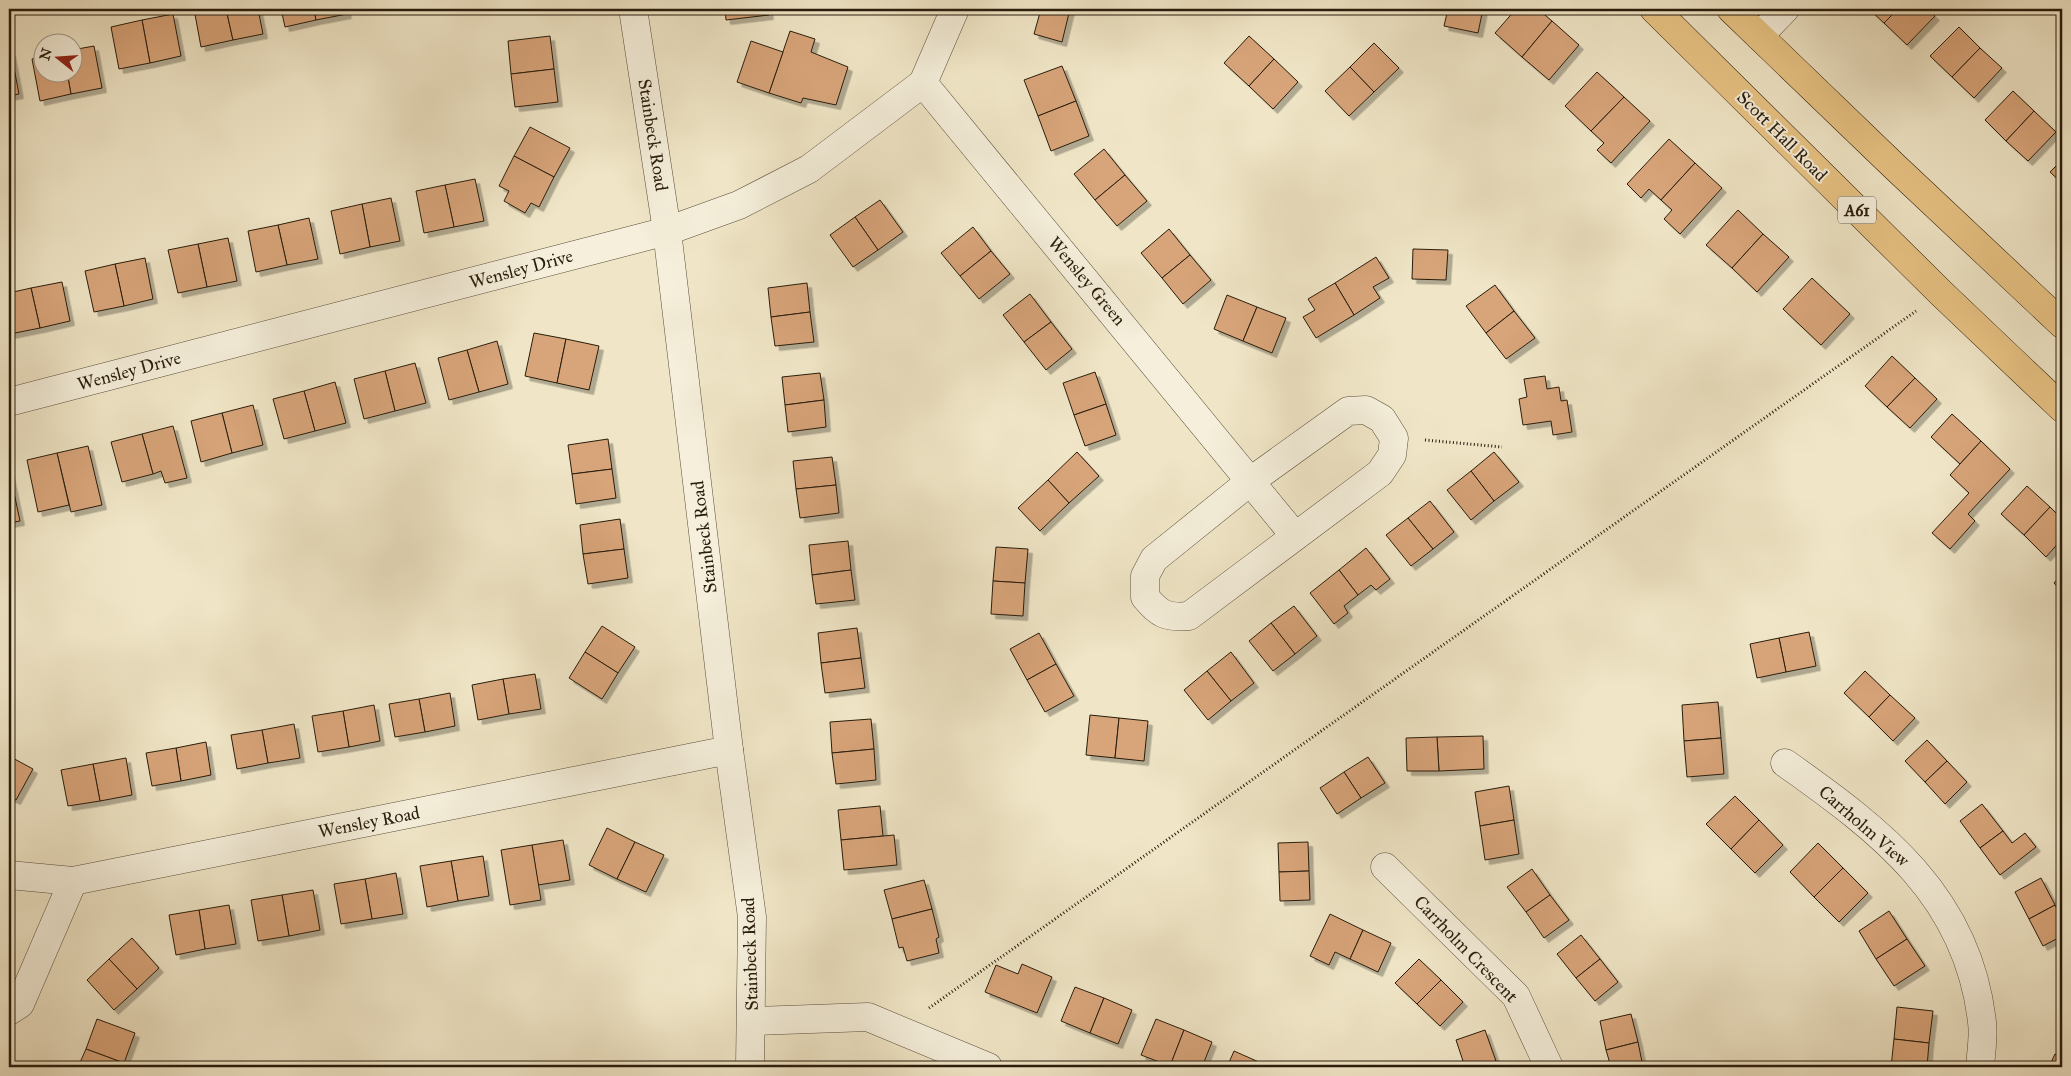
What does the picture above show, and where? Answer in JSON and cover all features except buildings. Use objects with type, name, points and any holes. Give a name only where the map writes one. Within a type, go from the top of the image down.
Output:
[{"type":"highway","name":"Scott Hall Road","points":[[1654,9],[1941,293],[2062,408]]},
{"type":"highway","points":[[1731,9],[2062,324]]},
{"type":"street","name":"Stainbeck Road","points":[[633,9],[667,231],[729,750],[752,917],[750,1067]]},
{"type":"street","name":"Wensley Drive","points":[[9,402],[667,231],[740,205],[810,169],[923,83],[955,9]]},
{"type":"street","points":[[1759,36],[1785,9]]},
{"type":"street","name":"Wensley Green","points":[[923,83],[1252,480],[1295,536]]},
{"type":"street","points":[[1366,410],[1382,419],[1394,438],[1392,455],[1380,473],[1189,616],[1172,618],[1156,610],[1145,597],[1145,576],[1154,559],[1252,480],[1348,411],[1366,410]]},
{"type":"street","name":"Wensley Road","points":[[9,874],[72,881],[729,750]]},
{"type":"street","name":"Carrholm View","points":[[1785,763],[1847,806],[1884,839],[1922,877],[1951,920],[1971,966],[1983,1023],[1980,1067]]},
{"type":"street","name":"Carrholm Crescent","points":[[1386,867],[1516,996],[1549,1067]]},
{"type":"street","points":[[9,1011],[20,1004],[72,881]]},
{"type":"street","points":[[752,1021],[868,1017],[988,1067]]},
{"type":"path","points":[[898,1030],[1941,293]]},
{"type":"path","points":[[1394,438],[1502,447]]}]
